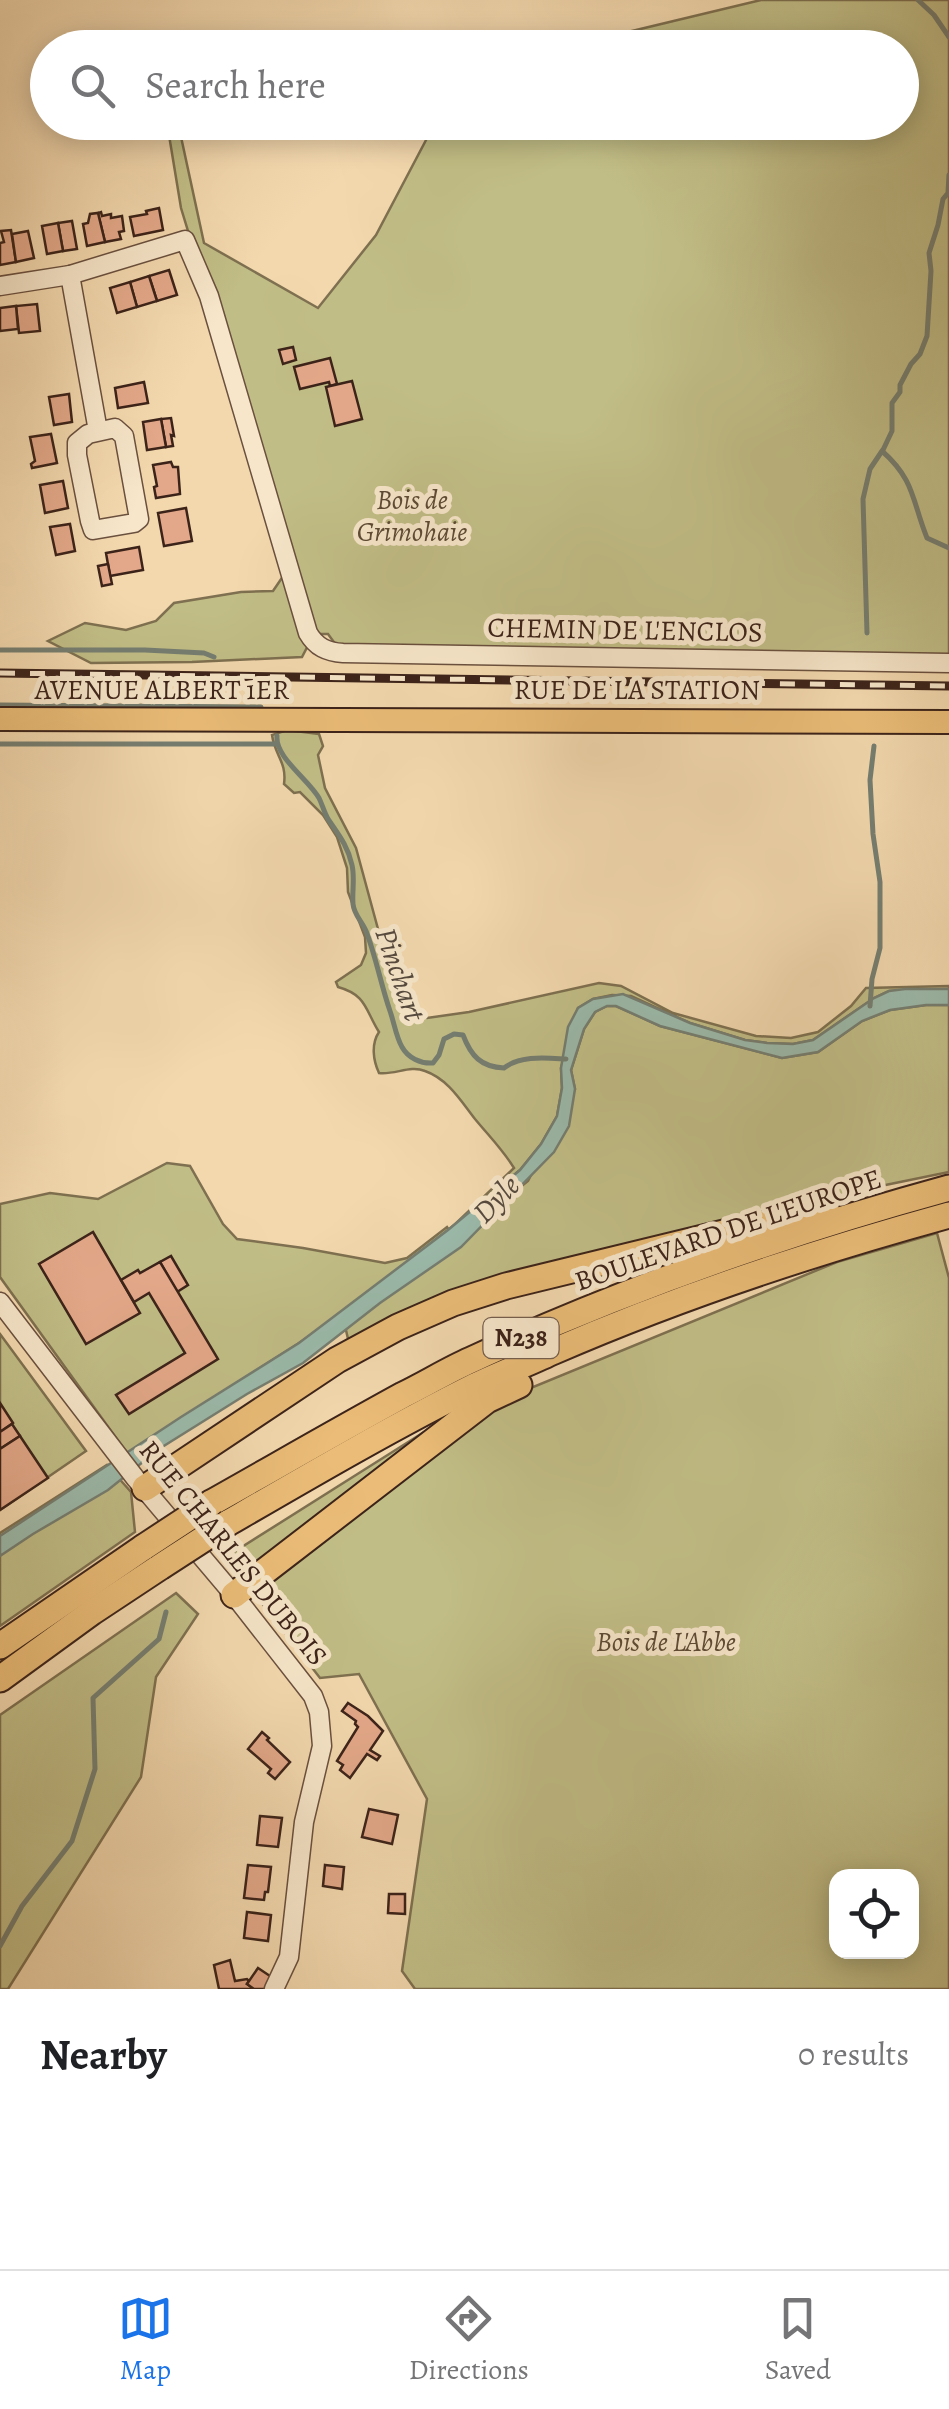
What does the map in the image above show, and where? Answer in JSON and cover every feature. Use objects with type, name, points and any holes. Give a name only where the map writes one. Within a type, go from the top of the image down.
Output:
[{"type":"highway","name":"BOULEVARD DE L'EUROPE","points":[[220,1513],[338,1430],[468,1361],[714,1260],[850,1215],[949,1188]]},
{"type":"highway","points":[[140,1483],[336,1360],[453,1304],[506,1286],[826,1208],[850,1215]]},
{"type":"highway","name":"BOULEVARD DE L'EUROPE","points":[[220,1513],[354,1450],[478,1385],[596,1333],[718,1286],[949,1215]]},
{"type":"highway","points":[[234,1595],[487,1400],[577,1358],[596,1333]]},
{"type":"highway","name":"N238","points":[[0,1646],[220,1513]]},
{"type":"highway","name":"N238","points":[[0,1679],[92,1612],[152,1557]]},
{"type":"main road","name":"AVENUE ALBERT 1ER","points":[[0,719],[324,720]]},
{"type":"main road","name":"RUE DE LA STATION","points":[[324,720],[949,722]]},
{"type":"street","name":"CHEMIN DE L'ENCLOS","points":[[70,275],[186,240],[209,296],[308,633],[324,650],[949,662]]},
{"type":"street","points":[[0,286],[70,275],[98,431]]},
{"type":"street","points":[[115,428],[124,436],[139,518],[134,523],[93,530],[77,443],[98,431],[115,428]]},
{"type":"street","name":"RUE CHARLES DUBOIS","points":[[0,1302],[140,1483],[314,1696],[322,1727],[322,1746],[304,1822],[293,1937],[289,1957],[274,1989]]},
{"type":"green space","name":"Bois de Grimohaie","points":[[761,0],[949,0],[949,655],[336,645],[328,634],[314,634],[302,657],[91,663],[48,641],[85,623],[126,630],[156,621],[174,603],[273,591],[290,566],[181,208],[170,140],[182,140],[204,243],[318,308],[376,235],[426,140],[919,140],[919,30],[636,30]]},
{"type":"green space","points":[[287,730],[319,734],[323,746],[318,755],[325,788],[356,848],[397,999],[407,1011],[427,1018],[469,1012],[599,983],[621,986],[673,1013],[756,1036],[791,1038],[818,1032],[851,1006],[866,988],[949,989],[889,991],[813,1040],[793,1044],[745,1040],[690,1023],[631,996],[593,999],[578,1008],[561,1068],[557,1116],[541,1144],[520,1170],[456,1223],[514,1168],[441,1079],[419,1069],[379,1073],[374,1052],[379,1032],[360,999],[336,982],[361,965],[366,953],[365,937],[348,892],[347,868],[337,837],[323,815],[300,792],[294,793],[284,784],[284,770],[272,735]]},
{"type":"green space","points":[[949,1005],[949,1172],[866,1189],[500,1281],[349,1343],[345,1326],[528,1181],[575,1089],[571,1070],[584,1029],[595,1012],[616,1006],[660,1026],[782,1058],[818,1052],[862,1021],[890,1010]]},
{"type":"green space","points":[[167,1163],[190,1166],[223,1224],[237,1239],[385,1263],[407,1258],[449,1229],[335,1318],[127,1453],[0,1277],[0,1204],[50,1193],[98,1199]]},
{"type":"green space","name":"Bois de L'Abbe","points":[[937,1233],[949,1278],[949,1989],[415,1989],[402,1971],[427,1799],[359,1674],[320,1678],[226,1557],[424,1432],[837,1262]]},
{"type":"green space","points":[[0,1334],[86,1451],[0,1510]]},
{"type":"green space","points":[[107,1465],[131,1492],[135,1532],[0,1626],[0,1533]]},
{"type":"green space","points":[[176,1593],[198,1614],[156,1677],[141,1777],[8,1989],[0,1989],[0,1715]]},
{"type":"water","name":"Dyle","points":[[905,989],[949,989],[949,1005],[890,1010],[862,1021],[818,1052],[782,1058],[660,1026],[616,1006],[595,1012],[584,1029],[571,1070],[575,1089],[569,1126],[554,1152],[461,1247],[303,1363],[159,1449],[108,1490],[0,1556],[0,1536],[299,1343],[520,1170],[557,1116],[568,1027],[578,1008],[593,999],[623,994],[690,1023],[745,1040],[793,1044],[813,1040],[874,998]]},
{"type":"building","points":[[159,208],[163,230],[134,236],[130,217]]},
{"type":"building","points":[[98,213],[102,216],[111,214],[111,218],[122,216],[121,239],[105,242]]},
{"type":"building","points":[[98,213],[105,242],[87,246],[83,224],[88,223],[90,214]]},
{"type":"building","points":[[72,221],[77,249],[63,251],[58,223]]},
{"type":"building","points":[[58,223],[63,251],[47,254],[42,226]]},
{"type":"building","points":[[11,230],[16,262],[0,265],[0,243],[4,242],[1,231]]},
{"type":"building","points":[[28,231],[34,258],[16,262],[12,234]]},
{"type":"building","points":[[169,270],[177,295],[157,301],[149,276]]},
{"type":"building","points":[[149,276],[157,301],[137,307],[130,282]]},
{"type":"building","points":[[130,282],[137,307],[117,313],[110,288]]},
{"type":"building","points":[[37,304],[40,331],[19,333],[16,306]]},
{"type":"building","points":[[16,306],[18,329],[0,331],[0,308]]},
{"type":"building","points":[[293,347],[296,360],[283,364],[279,350]]},
{"type":"building","points":[[330,358],[337,384],[330,386],[329,382],[300,389],[294,367]]},
{"type":"building","points":[[352,381],[362,419],[335,426],[326,387]]},
{"type":"building","points":[[144,382],[148,403],[118,408],[115,388]]},
{"type":"building","points":[[69,394],[72,422],[54,425],[49,397]]},
{"type":"building","points":[[171,418],[173,446],[166,447],[161,419]]},
{"type":"building","points":[[161,419],[166,447],[147,450],[143,422]]},
{"type":"building","points":[[51,434],[57,463],[32,468],[35,461],[30,437]]},
{"type":"building","points":[[171,462],[178,467],[180,494],[156,498],[153,465]]},
{"type":"building","points":[[63,481],[68,508],[45,513],[40,485]]},
{"type":"building","points":[[186,508],[192,541],[164,546],[158,513]]},
{"type":"building","points":[[70,524],[75,551],[56,555],[50,527]]},
{"type":"building","points":[[139,547],[143,570],[110,576],[106,553]]},
{"type":"building","points":[[108,564],[112,584],[102,586],[98,566]]},
{"type":"building","points":[[93,1232],[140,1313],[86,1344],[39,1264]]},
{"type":"building","points":[[171,1256],[188,1285],[177,1292],[160,1262]]},
{"type":"building","points":[[160,1262],[218,1359],[129,1414],[116,1395],[185,1353],[149,1293],[134,1302],[121,1280]]},
{"type":"building","points":[[0,1403],[13,1423],[0,1432]]},
{"type":"building","points":[[12,1424],[20,1436],[0,1449],[0,1432]]},
{"type":"building","points":[[20,1436],[48,1478],[0,1510],[0,1449]]},
{"type":"building","points":[[348,1703],[383,1731],[370,1750],[380,1756],[377,1760],[367,1754],[350,1778],[340,1770],[343,1765],[337,1761],[358,1727],[342,1711]]},
{"type":"building","points":[[262,1732],[290,1762],[275,1779],[268,1773],[271,1769],[248,1749]]},
{"type":"building","points":[[369,1809],[398,1815],[392,1844],[362,1837]]},
{"type":"building","points":[[260,1816],[282,1818],[278,1847],[257,1845]]},
{"type":"building","points":[[248,1865],[271,1867],[264,1900],[244,1898]]},
{"type":"building","points":[[325,1865],[344,1867],[342,1889],[323,1886]]},
{"type":"building","points":[[389,1894],[405,1894],[405,1914],[388,1913]]},
{"type":"building","points":[[247,1912],[271,1915],[268,1941],[244,1938]]},
{"type":"building","points":[[230,1960],[235,1981],[247,1979],[254,1989],[219,1989],[214,1965]]},
{"type":"building","points":[[258,1968],[273,1978],[266,1989],[254,1989],[247,1984]]},
{"type":"waterway","points":[[918,0],[949,37]]},
{"type":"waterway","points":[[883,450],[892,431],[892,403],[927,336],[929,253],[948,193],[949,175]]},
{"type":"waterway","points":[[867,633],[863,499],[870,469],[882,451],[907,482],[927,538],[949,548]]},
{"type":"waterway","name":"Pinchart","points":[[0,650],[145,650],[214,657]]},
{"type":"waterway","points":[[0,705],[261,707]]},
{"type":"waterway","name":"Pinchart","points":[[277,736],[281,752],[319,798],[348,852],[356,915],[370,941],[405,1051],[415,1060],[433,1063],[444,1039],[454,1034],[463,1035],[478,1059],[496,1067],[504,1068],[526,1059],[566,1059]]},
{"type":"waterway","points":[[0,744],[276,744]]},
{"type":"waterway","points":[[870,1006],[880,948],[880,882],[870,780],[874,746]]},
{"type":"waterway","points":[[0,1946],[22,1906],[72,1841],[95,1769],[93,1698],[159,1639],[166,1612]]},
{"type":"railway","points":[[0,673],[949,686]]}]
